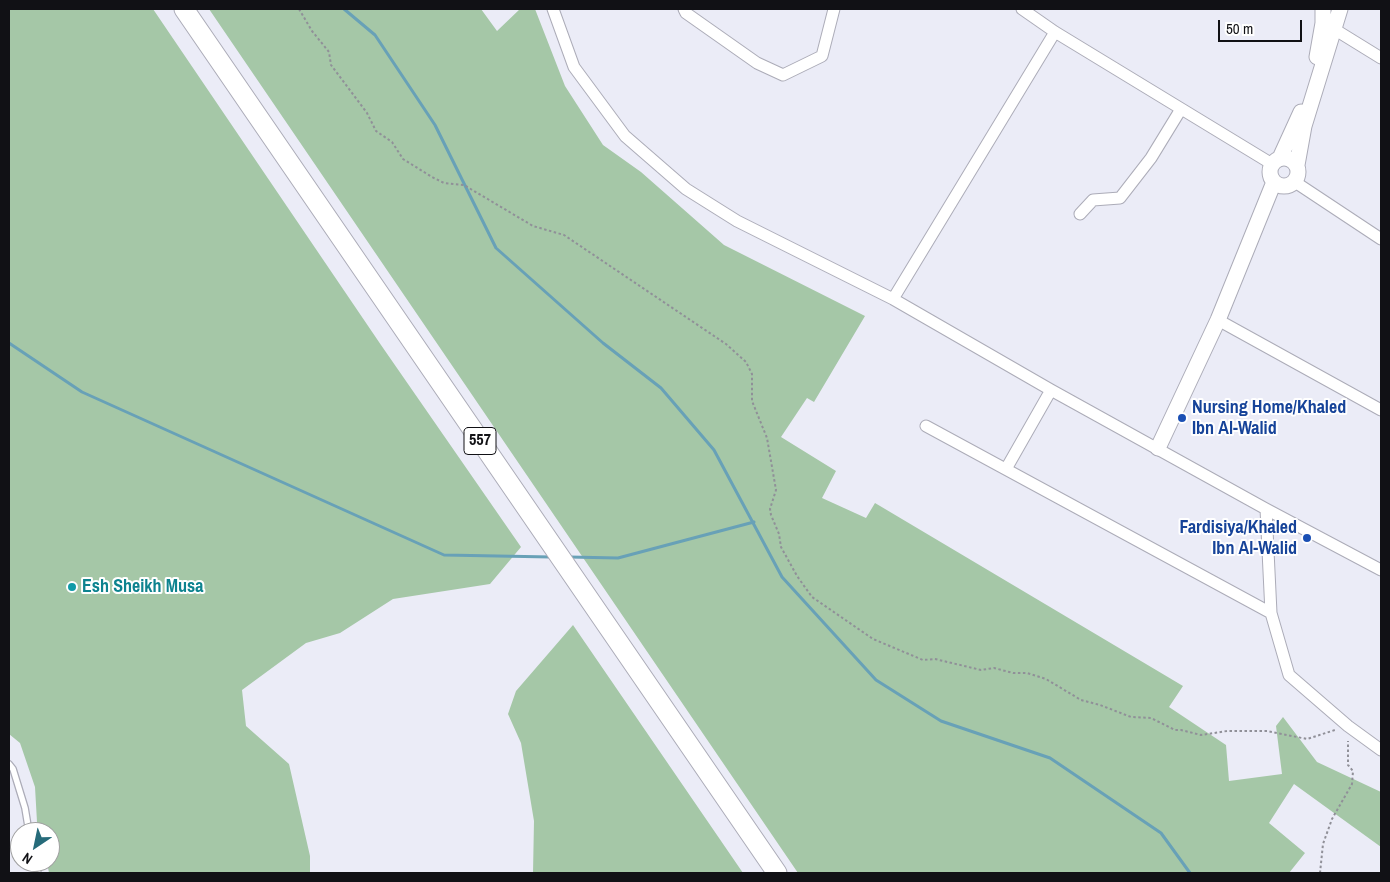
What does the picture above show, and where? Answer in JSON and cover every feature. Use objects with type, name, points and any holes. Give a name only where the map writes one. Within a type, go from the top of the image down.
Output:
[{"type":"main road","name":"557","points":[[184,9],[777,873]]},
{"type":"street","points":[[553,9],[574,67],[619,129],[686,189],[737,221],[893,299],[1051,390],[1266,509],[1381,570]]},
{"type":"street","points":[[684,9],[686,13],[757,63],[783,75],[822,56],[834,9]]},
{"type":"street","points":[[1022,9],[1055,32],[1181,109],[1276,161],[1290,158],[1297,165]]},
{"type":"street","points":[[1323,9],[1323,23],[1316,63],[1299,116],[1270,174],[1278,185],[1287,187],[1295,182],[1299,174],[1297,165],[1304,126],[1340,9]]},
{"type":"street","points":[[1334,29],[1381,58]]},
{"type":"street","points":[[893,299],[1055,32]]},
{"type":"street","points":[[1080,214],[1093,200],[1120,198],[1151,158],[1181,109]]},
{"type":"street","points":[[1158,448],[1218,320],[1274,182]]},
{"type":"street","points":[[1295,182],[1381,239]]},
{"type":"street","points":[[1218,320],[1381,410]]},
{"type":"street","points":[[1006,469],[1051,390]]},
{"type":"street","points":[[926,426],[1271,613]]},
{"type":"street","points":[[1266,509],[1271,613],[1289,675],[1348,726],[1381,750]]},
{"type":"lane","points":[[9,764],[25,808],[27,822]]},
{"type":"path","points":[[300,9],[312,31],[329,52],[331,65],[367,113],[376,131],[392,142],[404,159],[444,183],[464,185],[533,226],[564,235],[726,344],[746,362],[752,374],[752,401],[767,438],[776,490],[770,509],[779,534],[781,547],[812,598],[873,639],[923,660],[935,659],[981,670],[994,668],[1013,674],[1027,674],[1040,677],[1081,700],[1100,704],[1131,717],[1151,718],[1175,730],[1201,735],[1227,731],[1267,731],[1306,739],[1348,726],[1348,765],[1353,771],[1352,784],[1332,819],[1323,844],[1320,873]]},
{"type":"green space","points":[[9,9],[153,9],[381,345],[521,547],[490,584],[393,599],[340,633],[306,643],[242,690],[246,726],[289,764],[310,856],[310,873],[49,873],[60,872],[60,822],[37,822],[35,787],[20,743],[9,734]]},
{"type":"green space","points":[[209,9],[481,9],[497,31],[520,9],[535,9],[565,86],[603,145],[641,172],[724,245],[865,316],[814,402],[807,398],[781,437],[836,471],[822,498],[866,518],[875,503],[1183,686],[1169,707],[1226,745],[1229,781],[1282,774],[1276,726],[1283,717],[1317,762],[1381,792],[1381,847],[1294,784],[1269,823],[1305,853],[1289,873],[798,873]]},
{"type":"green space","points":[[573,625],[743,873],[533,873],[534,821],[521,743],[508,714],[516,691]]},
{"type":"waterway","points":[[344,9],[375,35],[435,125],[496,248],[603,343],[661,388],[714,450],[782,577],[876,680],[941,721],[1050,758],[1161,833],[1190,873]]},
{"type":"waterway","points":[[9,343],[82,392],[444,555],[551,557]]},
{"type":"waterway","points":[[569,557],[618,558],[754,522]]},
{"type":"place","name":"Nursing Home/Khaled Ibn Al-Walid","points":[[1182,418]]},
{"type":"place","name":"Fardisiya/Khaled Ibn Al-Walid","points":[[1307,538]]},
{"type":"place","name":"Esh Sheikh Musa","points":[[72,587]]}]
